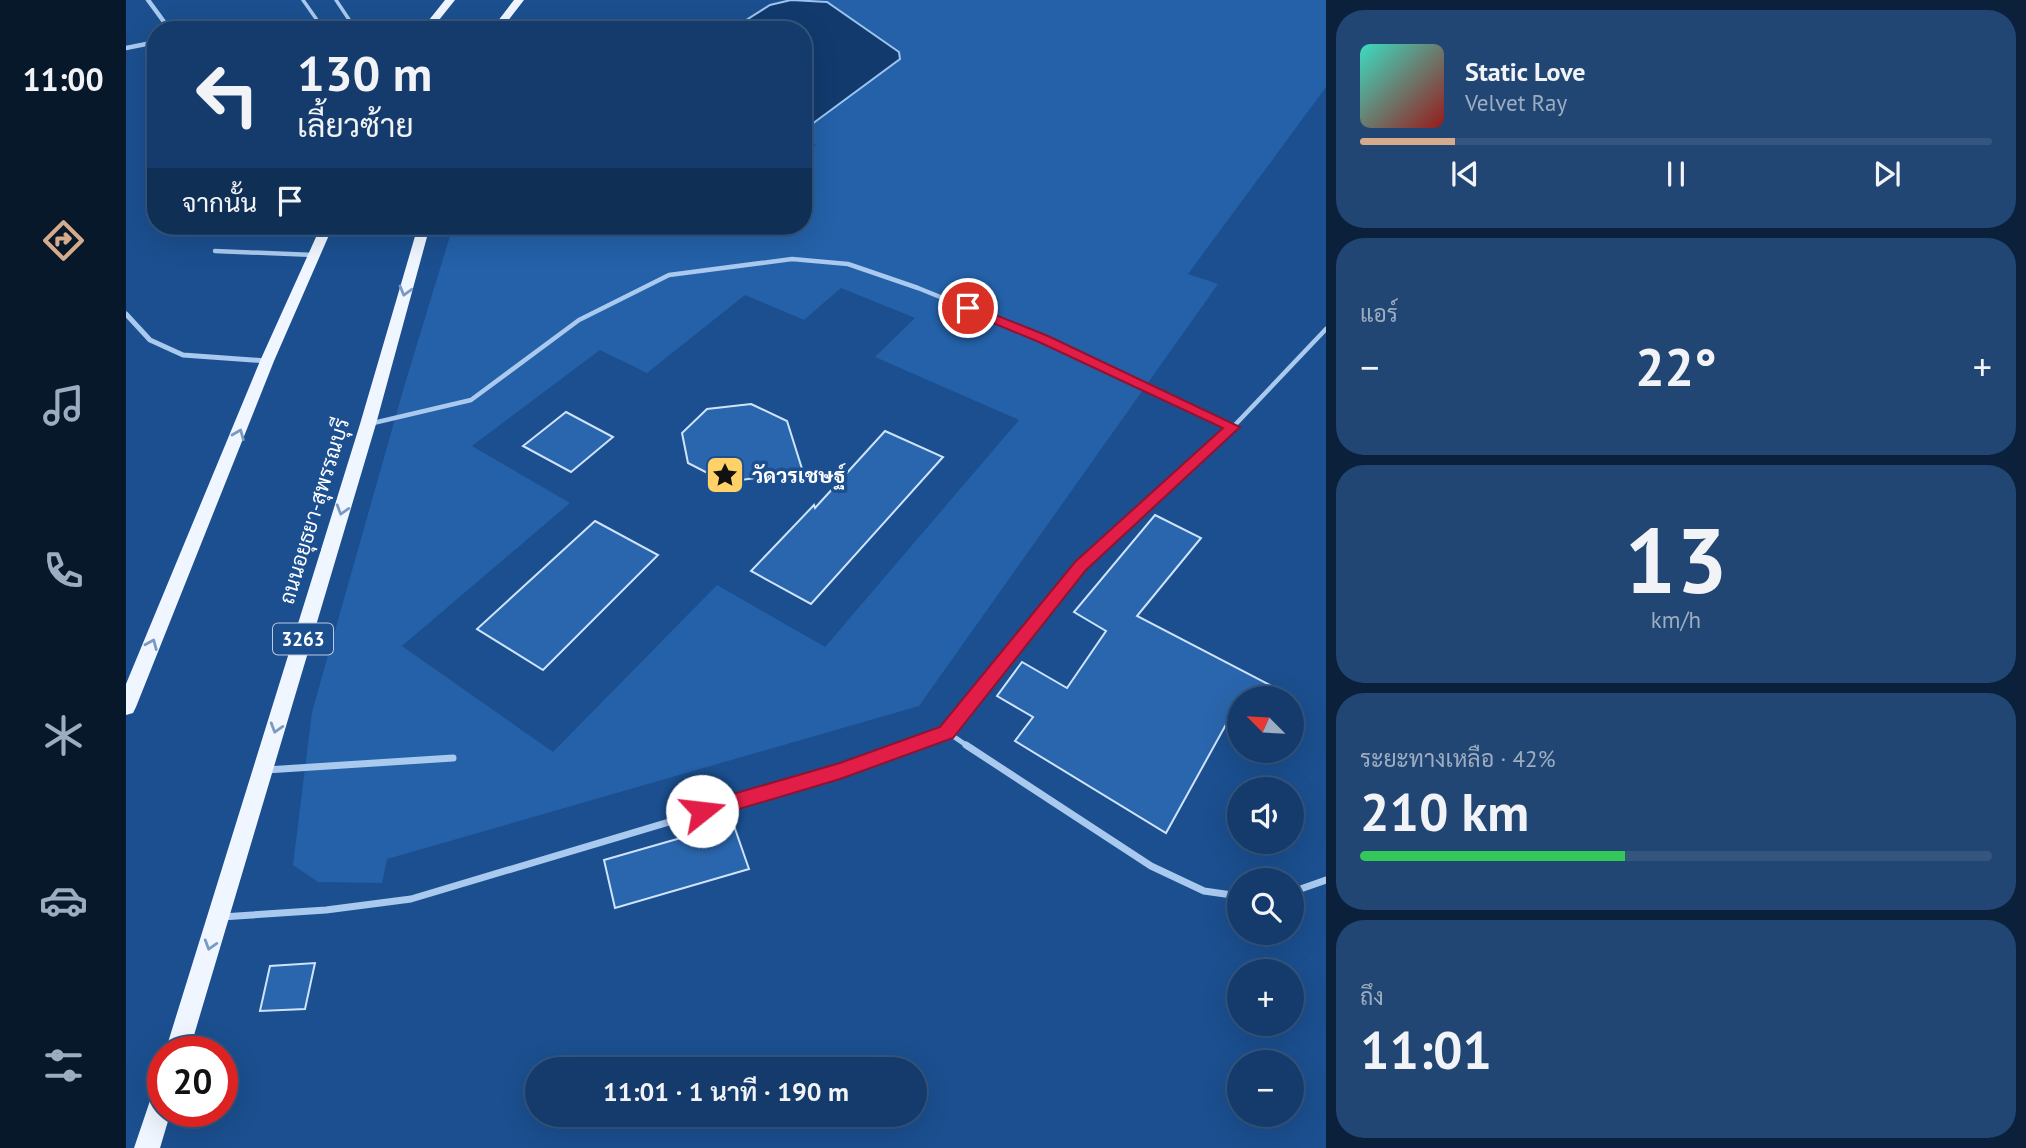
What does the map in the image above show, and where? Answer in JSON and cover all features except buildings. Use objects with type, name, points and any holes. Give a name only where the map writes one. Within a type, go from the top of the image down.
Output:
[{"type":"main road","points":[[433,21],[450,0]]},
{"type":"main road","points":[[503,21],[519,0]]},
{"type":"main road","points":[[127,702],[267,361],[323,235]]},
{"type":"main road","name":"ถนนอยุธยา-สุพรรณบุรี","points":[[182,1036],[368,424],[421,235]]},
{"type":"main road","points":[[147,1148],[154,1127]]},
{"type":"street","points":[[148,0],[163,21]]},
{"type":"street","points":[[126,48],[147,44]]},
{"type":"street","points":[[126,314],[150,340],[183,355],[267,361]]},
{"type":"lane","points":[[303,0],[318,21]]},
{"type":"lane","points":[[336,0],[350,21]]},
{"type":"lane","points":[[215,251],[314,255]]},
{"type":"lane","points":[[368,424],[471,400],[579,320],[641,286],[669,275],[792,259],[848,264],[918,288],[1044,339],[1233,427]]},
{"type":"lane","points":[[219,917],[326,910],[411,899],[840,771],[947,732],[1081,566],[1233,427],[1326,329]]},
{"type":"lane","points":[[947,732],[1151,866],[1204,891],[1227,894]]},
{"type":"lane","points":[[263,770],[453,758]]},
{"type":"lane","points":[[1304,888],[1326,880]]},
{"type":"shaded area","points":[[791,0],[827,2],[899,52],[900,59],[812,124],[812,21],[745,21],[770,5]]},
{"type":"shaded area","points":[[825,0],[1326,0],[1326,87],[1188,274],[1218,284],[919,706],[387,859],[382,883],[318,882],[293,865],[312,712],[404,387],[450,235],[812,235],[812,147],[816,145],[812,143],[812,124],[900,59],[899,52]],"holes":[[[841,288],[915,318],[875,357],[1019,420],[825,647],[717,585],[553,752],[402,646],[570,503],[472,446],[600,350],[647,373],[745,295],[804,320]]]},
{"type":"place","name":"วัดวรเชษฐ์","points":[[725,475]]},
{"type":"route","points":[[702,811],[840,771],[947,732],[1081,566],[1233,427],[1044,339],[968,308]]}]
